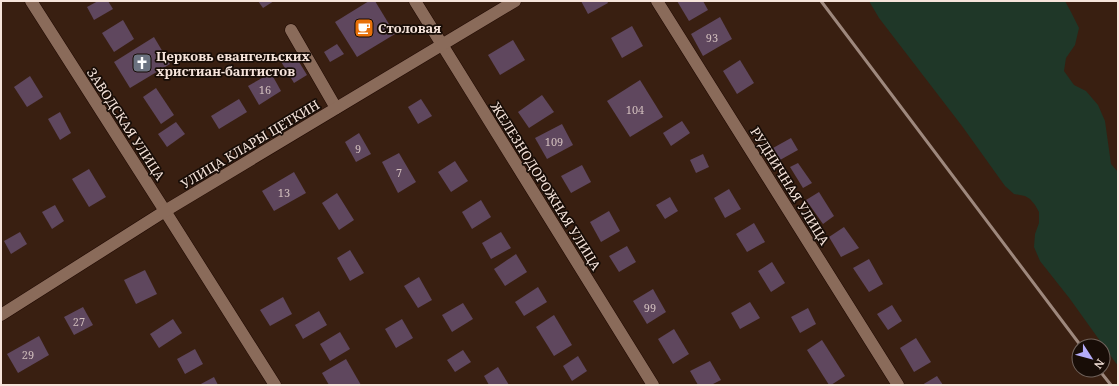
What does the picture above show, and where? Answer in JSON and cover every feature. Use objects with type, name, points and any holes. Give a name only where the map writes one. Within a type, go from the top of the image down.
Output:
[{"type":"street","name":"ЗАВОДСКАЯ УЛИЦА","points":[[31,1],[275,385]]},
{"type":"street","name":"ЖЕЛЕЗНОДОРОЖНАЯ УЛИЦА","points":[[415,1],[653,385]]},
{"type":"street","name":"УЛИЦА КЛАРЫ ЦЕТКИН","points":[[1,315],[165,211],[515,1]]},
{"type":"street","name":"РУДНИЧНАЯ УЛИЦА","points":[[657,1],[898,385]]},
{"type":"street","points":[[291,30],[336,108]]},
{"type":"green space","points":[[869,1],[1065,1],[1079,28],[1075,45],[1066,58],[1064,71],[1074,85],[1086,91],[1098,105],[1105,121],[1111,164],[1118,172],[1118,366],[1111,356],[1111,338],[1098,338],[1040,261],[1034,247],[1035,234],[1039,223],[1039,212],[1035,205],[1030,199],[1025,196],[1014,194],[1005,186],[962,126],[879,18]]},
{"type":"building","points":[[98,1],[108,1],[113,9],[94,20],[87,7]]},
{"type":"building","points":[[258,1],[274,1],[263,8]]},
{"type":"building","points":[[369,1],[375,1],[395,34],[357,57],[335,22]]},
{"type":"building","points":[[581,1],[607,1],[608,3],[588,14]]},
{"type":"building","points":[[677,1],[703,1],[708,10],[689,21]]},
{"type":"building","points":[[720,17],[732,39],[703,56],[691,34]]},
{"type":"building","points":[[123,20],[134,39],[114,52],[102,33]]},
{"type":"building","points":[[632,26],[643,46],[622,58],[611,38]]},
{"type":"building","points":[[154,37],[170,64],[130,88],[114,62]]},
{"type":"building","points":[[513,40],[525,60],[500,75],[488,55]]},
{"type":"building","points":[[337,44],[344,54],[330,62],[324,52]]},
{"type":"building","points":[[293,52],[307,75],[294,83],[280,60]]},
{"type":"building","points":[[740,60],[754,83],[737,94],[723,71]]},
{"type":"building","points":[[271,73],[281,91],[259,105],[248,86]]},
{"type":"building","points":[[30,76],[43,97],[27,107],[14,87]]},
{"type":"building","points":[[640,80],[663,117],[630,137],[607,101]]},
{"type":"building","points":[[156,88],[174,115],[161,124],[143,97]]},
{"type":"building","points":[[542,95],[554,112],[529,128],[518,112]]},
{"type":"building","points":[[239,99],[247,112],[219,129],[211,116]]},
{"type":"building","points":[[421,99],[432,116],[418,124],[408,107]]},
{"type":"building","points":[[60,112],[71,133],[60,140],[48,119]]},
{"type":"building","points":[[682,121],[690,133],[671,146],[663,133]]},
{"type":"building","points":[[176,122],[185,134],[167,147],[158,134]]},
{"type":"building","points":[[562,124],[573,145],[547,159],[535,138]]},
{"type":"building","points":[[359,133],[371,154],[356,162],[345,142]]},
{"type":"building","points":[[791,138],[798,150],[780,160],[773,148]]},
{"type":"building","points":[[399,153],[416,182],[398,193],[382,162]]},
{"type":"building","points":[[703,154],[709,167],[696,173],[690,160]]},
{"type":"building","points":[[455,161],[468,181],[451,192],[438,172]]},
{"type":"building","points":[[798,163],[812,183],[803,188],[790,167]]},
{"type":"building","points":[[582,165],[591,182],[571,193],[561,176]]},
{"type":"building","points":[[89,169],[106,197],[89,207],[72,179]]},
{"type":"building","points":[[294,172],[306,193],[274,211],[262,191]]},
{"type":"building","points":[[729,189],[741,209],[725,218],[714,198]]},
{"type":"building","points":[[819,192],[834,216],[823,224],[806,200]]},
{"type":"building","points":[[337,193],[354,220],[339,230],[322,203]]},
{"type":"building","points":[[670,197],[678,211],[665,219],[656,205]]},
{"type":"building","points":[[481,200],[491,217],[472,229],[462,212]]},
{"type":"building","points":[[55,205],[64,221],[52,229],[42,212]]},
{"type":"building","points":[[609,211],[620,231],[601,242],[590,222]]},
{"type":"building","points":[[754,223],[765,242],[747,252],[736,234]]},
{"type":"building","points":[[844,227],[859,248],[841,257],[829,237]]},
{"type":"building","points":[[20,232],[27,244],[11,254],[4,241]]},
{"type":"building","points":[[501,232],[511,248],[491,259],[482,243]]},
{"type":"building","points":[[627,246],[636,262],[619,272],[609,256]]},
{"type":"building","points":[[350,250],[364,273],[350,281],[337,258]]},
{"type":"building","points":[[516,254],[527,272],[505,286],[494,269]]},
{"type":"building","points":[[869,259],[883,284],[869,292],[853,268]]},
{"type":"building","points":[[772,262],[785,283],[771,292],[758,271]]},
{"type":"building","points":[[145,270],[157,294],[136,304],[124,280]]},
{"type":"building","points":[[419,277],[432,300],[418,308],[404,286]]},
{"type":"building","points":[[538,287],[547,302],[524,316],[515,302]]},
{"type":"building","points":[[653,289],[666,312],[647,324],[633,301]]},
{"type":"building","points":[[283,297],[292,314],[270,326],[260,310]]},
{"type":"building","points":[[750,302],[760,318],[740,329],[731,313]]},
{"type":"building","points":[[463,303],[473,319],[452,332],[442,315]]},
{"type":"building","points":[[892,305],[902,321],[888,330],[877,314]]},
{"type":"building","points":[[83,307],[93,325],[74,335],[64,317]]},
{"type":"building","points":[[808,308],[816,324],[800,333],[791,317]]},
{"type":"building","points":[[319,311],[327,325],[303,339],[295,325]]},
{"type":"building","points":[[554,315],[572,345],[554,356],[536,327]]},
{"type":"building","points":[[173,319],[182,333],[159,348],[150,334]]},
{"type":"building","points":[[402,319],[413,338],[396,348],[385,329]]},
{"type":"building","points":[[674,329],[689,354],[673,364],[658,339]]},
{"type":"building","points":[[340,332],[350,349],[330,361],[320,344]]},
{"type":"building","points":[[39,336],[49,355],[18,373],[7,354]]},
{"type":"building","points":[[916,338],[931,362],[914,372],[900,348]]},
{"type":"building","points":[[822,340],[845,376],[831,385],[829,385],[807,350]]},
{"type":"building","points":[[195,349],[203,364],[185,374],[177,359]]},
{"type":"building","points":[[463,350],[471,362],[455,372],[447,360]]},
{"type":"building","points":[[578,356],[587,371],[572,381],[563,366]]},
{"type":"building","points":[[346,359],[361,385],[329,385],[322,373]]},
{"type":"building","points":[[710,361],[721,380],[711,385],[698,385],[690,371]]},
{"type":"building","points":[[498,367],[509,385],[489,385],[484,376]]},
{"type":"building","points":[[937,376],[943,385],[922,385]]},
{"type":"building","points":[[214,377],[218,385],[199,385]]},
{"type":"railway","points":[[821,1],[1075,338]]},
{"type":"railway","points":[[1105,378],[1111,385]]},
{"type":"place","name":"Столовая","points":[[364,28]]},
{"type":"place","name":"Церковь евангельских христиан-баптистов","points":[[142,63]]}]
